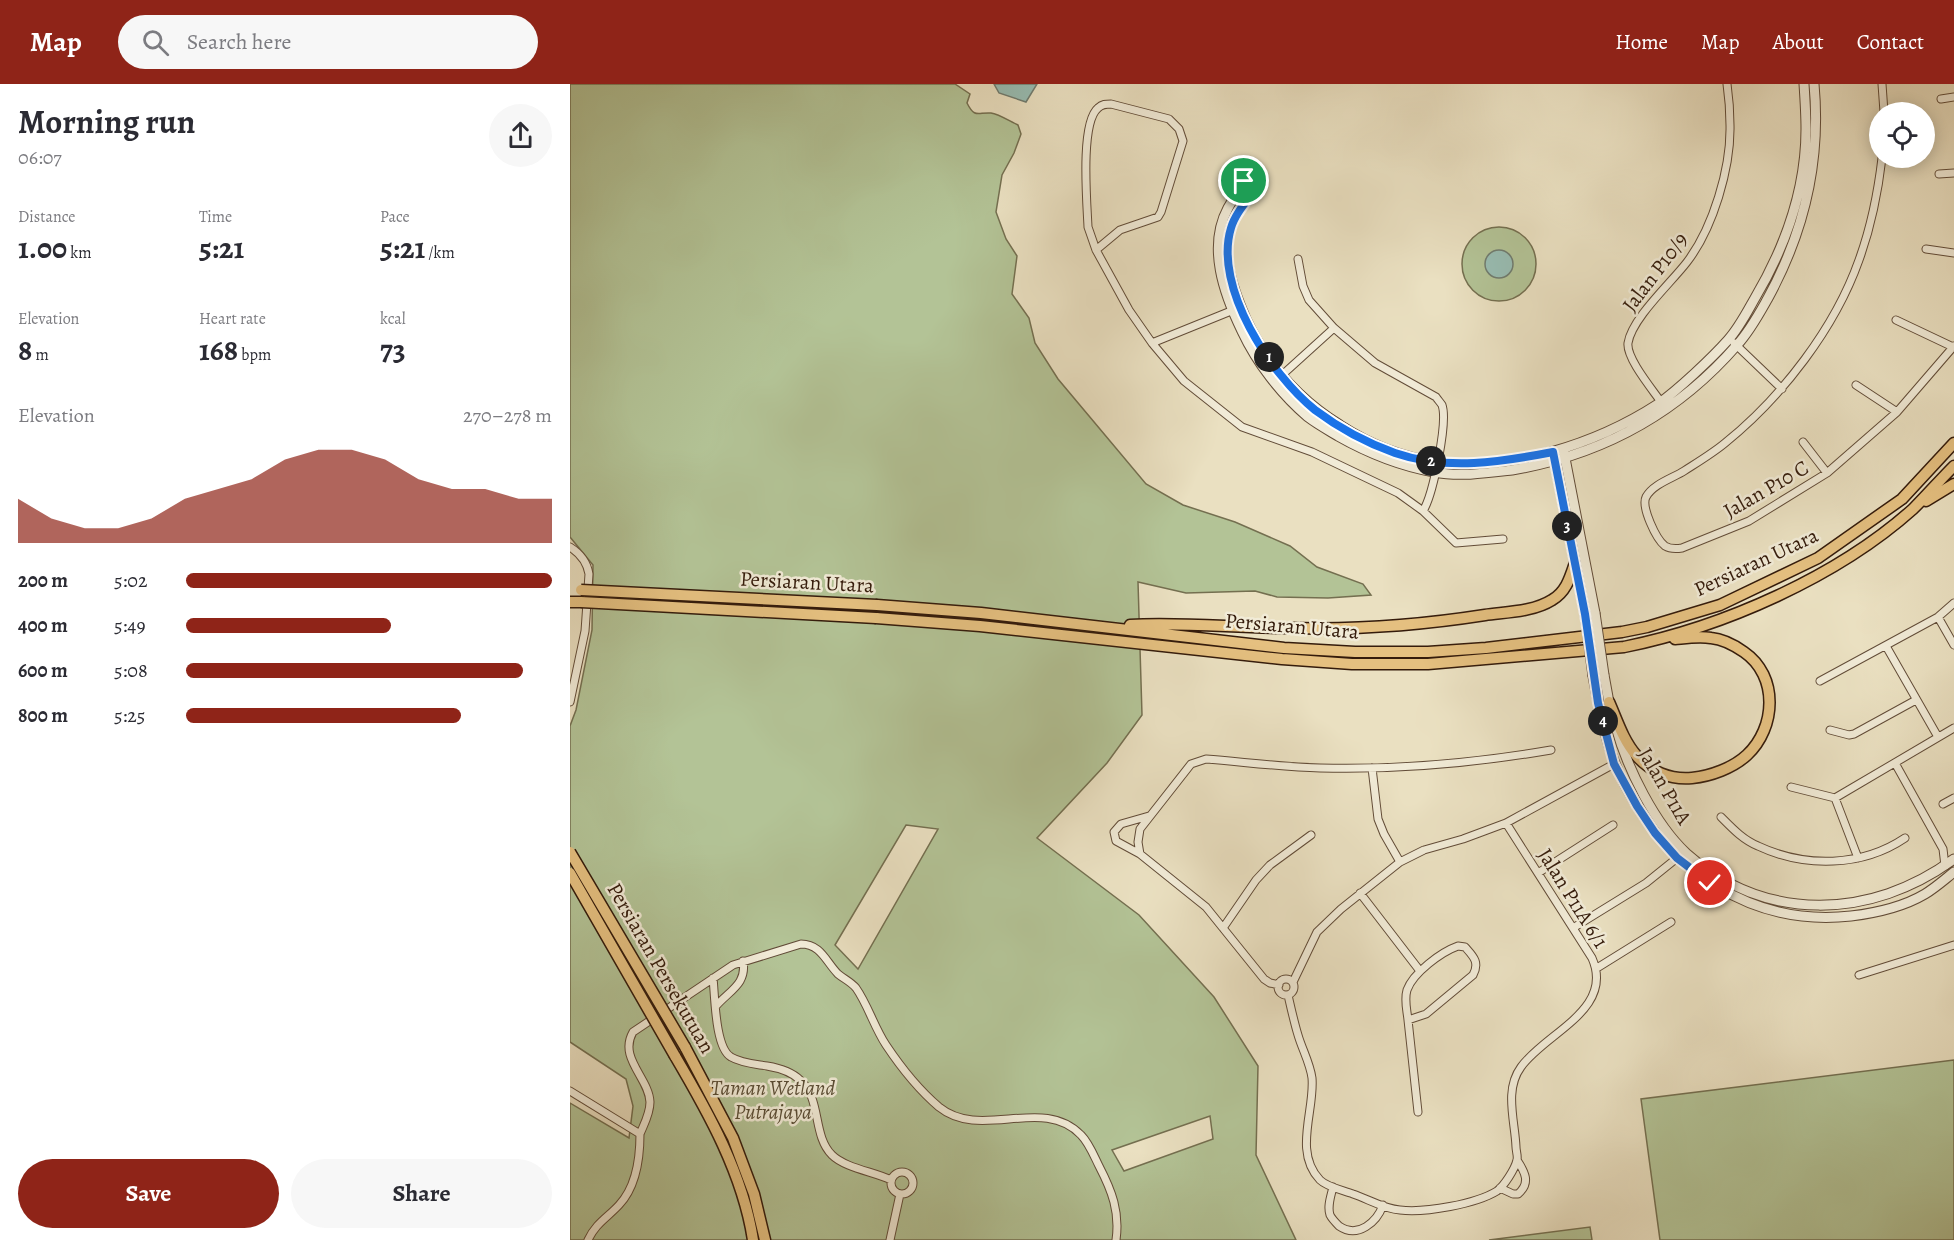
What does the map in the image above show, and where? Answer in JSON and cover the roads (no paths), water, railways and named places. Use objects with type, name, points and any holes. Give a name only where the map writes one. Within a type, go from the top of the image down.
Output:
[{"type":"main road","name":"Persiaran Utara","points":[[576,590],[877,605],[981,613],[1284,648],[1390,652],[1486,648],[1622,632],[1647,627],[1720,605],[1818,558],[1902,499],[1954,443]]},
{"type":"main road","name":"Persiaran Utara","points":[[575,602],[876,618],[980,626],[1282,659],[1352,664],[1428,664],[1624,647],[1649,642],[1725,619],[1826,571],[1912,509],[1954,466]]},
{"type":"main road","points":[[1912,509],[1954,484]]},
{"type":"main road","points":[[1103,627],[1168,623],[1227,627],[1336,628],[1461,618],[1533,608],[1552,600],[1564,590],[1575,563]]},
{"type":"main road","points":[[1609,702],[1626,741],[1635,755],[1647,767],[1660,774],[1673,777],[1700,777],[1726,768],[1747,755],[1761,737],[1769,716],[1770,694],[1764,675],[1749,655],[1725,641],[1710,637],[1649,642]]},
{"type":"main road","name":"Persiaran Persekutuan","points":[[570,852],[685,1047],[733,1138],[754,1194],[765,1240]]},
{"type":"main road","name":"Persiaran Persekutuan","points":[[570,873],[706,1109],[742,1196],[753,1240]]},
{"type":"street","name":"Jalan P10/9","points":[[1661,402],[1631,357],[1628,342],[1640,320],[1699,245],[1707,227],[1725,174],[1730,126],[1727,84]]},
{"type":"street","points":[[1554,457],[1563,449],[1617,427],[1661,402],[1733,343],[1765,282],[1789,228],[1804,161],[1806,130],[1804,84]]},
{"type":"street","points":[[1436,468],[1360,439],[1315,410],[1281,376],[1255,338],[1236,308],[1221,278],[1219,240],[1227,209],[1244,181],[1255,190],[1231,226],[1227,254],[1236,308],[1247,342],[1274,382],[1309,418],[1357,447],[1393,461],[1436,468],[1554,457],[1565,459],[1645,424],[1695,386],[1757,317],[1774,287],[1799,230],[1808,196],[1816,130],[1814,84]]},
{"type":"street","points":[[1882,84],[1883,102]]},
{"type":"street","points":[[1941,99],[1954,97]]},
{"type":"street","points":[[1096,250],[1120,230],[1158,217],[1161,212],[1183,141],[1179,129],[1169,119],[1111,104],[1100,106],[1094,114],[1087,146],[1088,226],[1096,250],[1129,310],[1152,343],[1184,381],[1242,427],[1312,452],[1398,493],[1423,511],[1456,543],[1503,539]]},
{"type":"street","name":"Jalan P10 C","points":[[1881,168],[1878,193],[1859,261],[1831,320],[1782,389],[1726,442],[1684,472],[1651,490],[1646,496],[1644,504],[1646,513],[1663,544],[1674,549],[1682,548],[1749,521],[1827,473],[1897,412],[1954,346]]},
{"type":"street","points":[[1939,174],[1954,173]]},
{"type":"street","points":[[1926,249],[1954,253]]},
{"type":"street","points":[[1298,259],[1303,286],[1309,300],[1334,328],[1375,363],[1436,397],[1442,405],[1443,420],[1436,468],[1428,502],[1423,511]]},
{"type":"street","points":[[1152,343],[1236,308]]},
{"type":"street","points":[[1896,320],[1954,346]]},
{"type":"street","points":[[1281,376],[1334,328]]},
{"type":"street","points":[[1733,343],[1782,389]]},
{"type":"street","points":[[1856,385],[1897,412]]},
{"type":"street","points":[[1803,442],[1827,473]]},
{"type":"street","name":"Jalan P11A","points":[[1563,449],[1590,614],[1593,676],[1614,764],[1655,833],[1710,883],[1753,905],[1801,917],[1833,918],[1893,908],[1925,894],[1954,872]]},
{"type":"street","name":"Jalan P11A","points":[[1554,457],[1575,563],[1590,614],[1618,737],[1635,780],[1681,855],[1756,895],[1803,905],[1859,902],[1889,894],[1919,882],[1954,858]]},
{"type":"street","points":[[570,547],[580,554],[588,567],[589,574],[585,631],[570,702]]},
{"type":"street","points":[[1820,681],[1938,617],[1954,603]]},
{"type":"street","points":[[1938,617],[1954,645]]},
{"type":"street","points":[[1886,646],[1938,737]]},
{"type":"street","points":[[1830,730],[1849,735],[1854,734],[1916,700]]},
{"type":"street","points":[[1791,787],[1835,798],[1954,728]]},
{"type":"street","points":[[1140,854],[1138,835],[1149,816],[1191,764],[1198,760],[1318,768],[1372,768],[1489,761],[1551,750]]},
{"type":"street","points":[[1895,763],[1943,849],[1954,858]]},
{"type":"street","points":[[1293,982],[1288,979],[1282,980],[1279,990],[1282,994],[1288,995],[1293,992],[1293,982],[1317,932],[1400,861],[1424,850],[1506,823],[1614,764]]},
{"type":"street","points":[[1372,768],[1378,819],[1400,861]]},
{"type":"street","points":[[1835,798],[1858,858]]},
{"type":"street","points":[[1942,804],[1954,798]]},
{"type":"street","points":[[1149,816],[1121,824],[1114,832],[1116,841],[1140,854],[1206,907],[1264,978],[1270,983],[1279,985]]},
{"type":"street","points":[[1721,817],[1741,836],[1757,846],[1787,856],[1818,861],[1858,858],[1888,849],[1905,838]]},
{"type":"street","name":"Jalan P11A 6/1","points":[[1500,1188],[1518,1194],[1526,1186],[1527,1179],[1517,1160],[1512,1100],[1515,1075],[1531,1056],[1576,1018],[1592,998],[1596,985],[1597,968],[1506,823]]},
{"type":"street","points":[[1539,873],[1613,825]]},
{"type":"street","points":[[1222,928],[1256,880],[1270,865],[1311,835]]},
{"type":"street","points":[[1943,849],[1945,866]]},
{"type":"street","points":[[1573,928],[1646,884],[1681,855]]},
{"type":"street","points":[[1360,893],[1420,971]]},
{"type":"street","points":[[1597,968],[1671,922]]},
{"type":"street","points":[[588,1240],[597,1224],[627,1195],[640,1152],[640,1134],[648,1116],[649,1094],[631,1059],[630,1037],[642,1026],[713,978],[743,961],[801,944],[810,944],[817,948],[838,973],[856,989],[885,1044],[910,1077],[946,1112],[957,1118],[981,1122],[1048,1118],[1065,1123],[1084,1137],[1110,1188],[1117,1211],[1116,1240]]},
{"type":"street","points":[[1859,975],[1954,945]]},
{"type":"street","points":[[1408,1020],[1426,1014],[1473,975],[1477,967],[1475,958],[1465,947],[1451,948],[1420,971],[1407,989],[1405,999],[1418,1112]]},
{"type":"street","points":[[716,1006],[744,976],[743,961]]},
{"type":"street","points":[[713,978],[720,1041],[727,1055],[738,1060],[778,1068],[800,1079],[809,1092],[821,1135],[833,1156],[842,1162],[891,1180]]},
{"type":"street","points":[[1288,995],[1312,1078],[1306,1124],[1310,1165],[1322,1182],[1397,1210],[1422,1211],[1473,1200],[1500,1188],[1517,1160]]},
{"type":"street","points":[[570,1091],[640,1134]]},
{"type":"street","points":[[891,1180],[898,1173],[912,1177],[910,1191],[900,1194]]},
{"type":"street","points":[[891,1180],[893,1189],[900,1194]]},
{"type":"street","points":[[1333,1187],[1329,1207],[1330,1215],[1338,1225],[1346,1230],[1355,1231],[1372,1223],[1380,1214],[1383,1205]]},
{"type":"street","points":[[890,1240],[900,1194]]},
{"type":"water","points":[[994,84],[1037,84],[1026,102],[999,93]]},
{"type":"water","points":[[1499,250],[1509,254],[1513,264],[1509,274],[1499,278],[1489,274],[1485,264],[1489,254]]},
{"type":"park label","name":"Taman Wetland Putrajaya","points":[[773,1100]]}]
